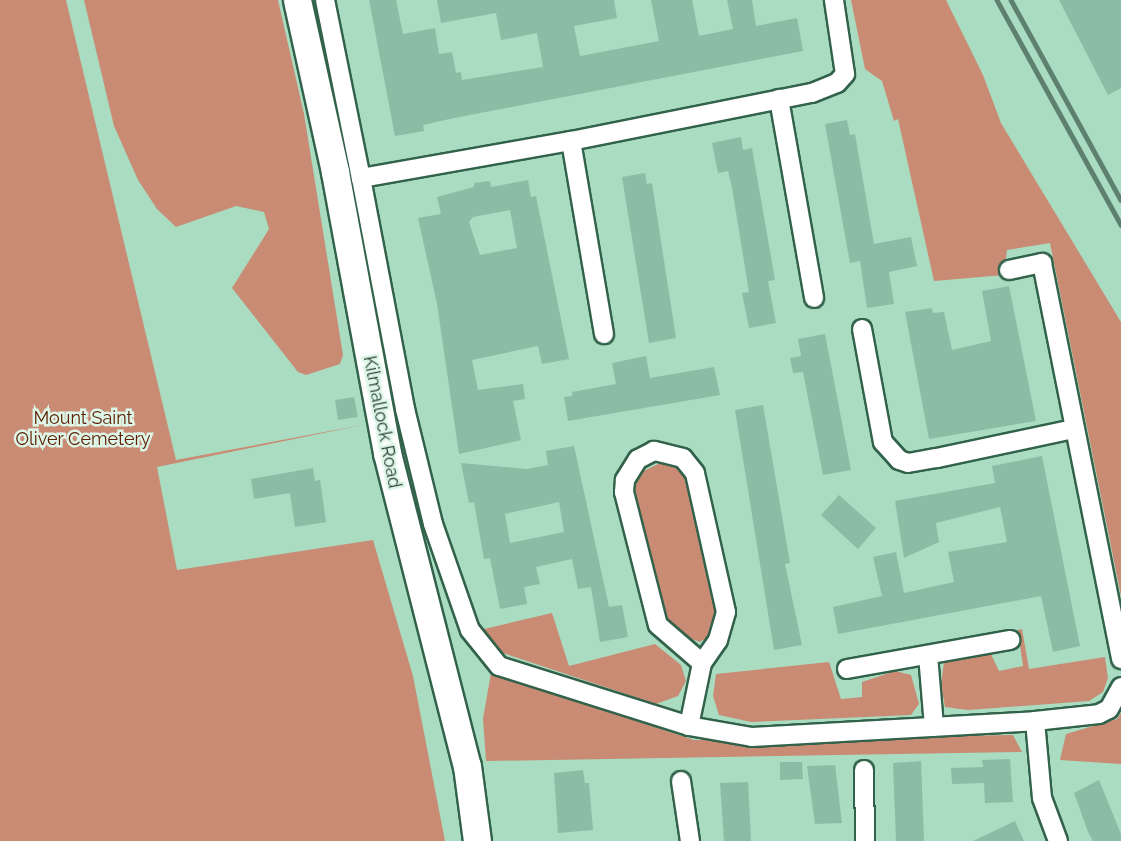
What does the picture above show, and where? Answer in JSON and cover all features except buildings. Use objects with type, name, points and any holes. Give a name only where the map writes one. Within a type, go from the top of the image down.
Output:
[{"type":"main road","name":"Kilmallock Road","points":[[297,0],[375,322],[396,493],[467,766],[477,841]]},
{"type":"street","points":[[325,0],[361,178],[375,322],[458,603],[470,630],[490,658],[510,670],[689,726],[752,737],[1035,722],[1099,714],[1109,709],[1121,687]]},
{"type":"street","points":[[361,178],[571,141],[820,90],[837,83],[845,74],[834,0]]},
{"type":"street","points":[[779,99],[814,298]]},
{"type":"street","points":[[571,141],[603,334]]},
{"type":"street","points":[[1009,270],[1042,263],[1073,429],[1121,659]]},
{"type":"street","points":[[862,329],[883,442],[899,460],[908,463],[1073,429]]},
{"type":"street","points":[[689,726],[702,663],[718,640],[726,612],[695,473],[683,458],[654,451],[638,459],[626,480],[624,492],[658,625],[702,663]]},
{"type":"street","points":[[847,669],[1010,640]]},
{"type":"street","points":[[928,655],[934,727]]},
{"type":"street","points":[[1035,722],[1042,798],[1058,841]]},
{"type":"street","points":[[864,770],[865,841]]},
{"type":"street","points":[[681,781],[690,841]]},
{"type":"green space","name":"Mount Saint Oliver Cemetery","points":[[0,0],[66,0],[176,460],[367,424],[157,467],[177,570],[373,540],[413,676],[445,841],[0,841]]},
{"type":"green space","points":[[84,0],[278,0],[304,114],[343,355],[340,364],[306,375],[298,372],[232,288],[269,229],[264,212],[236,206],[176,227],[157,209],[138,180],[114,126]]},
{"type":"green space","points":[[851,0],[946,0],[983,75],[1001,123],[1121,322],[1121,596],[1050,243],[1007,250],[1004,275],[934,281],[898,119],[894,121],[882,81],[865,69]]},
{"type":"green space","points":[[666,460],[685,473],[718,617],[710,635],[700,642],[677,634],[663,620],[636,495],[634,481],[638,474]]},
{"type":"green space","points":[[552,613],[569,666],[655,644],[681,665],[686,681],[678,696],[656,704],[500,652],[484,629]]},
{"type":"green space","points":[[1022,629],[1029,669],[1105,657],[1108,678],[1103,692],[1089,701],[968,710],[945,707],[941,684],[944,662],[990,652],[999,671],[1023,666],[1018,630]]},
{"type":"green space","points":[[829,662],[841,699],[862,697],[862,682],[895,671],[911,675],[919,704],[911,715],[751,722],[719,715],[713,696],[716,674]]},
{"type":"green space","points":[[491,673],[694,740],[1013,735],[1022,752],[486,761],[483,719]]},
{"type":"green space","points":[[1121,713],[1121,764],[1060,760],[1066,734],[1117,719]]},
{"type":"railway","points":[[997,0],[1121,225]]},
{"type":"railway","points":[[1011,0],[1121,200]]}]
